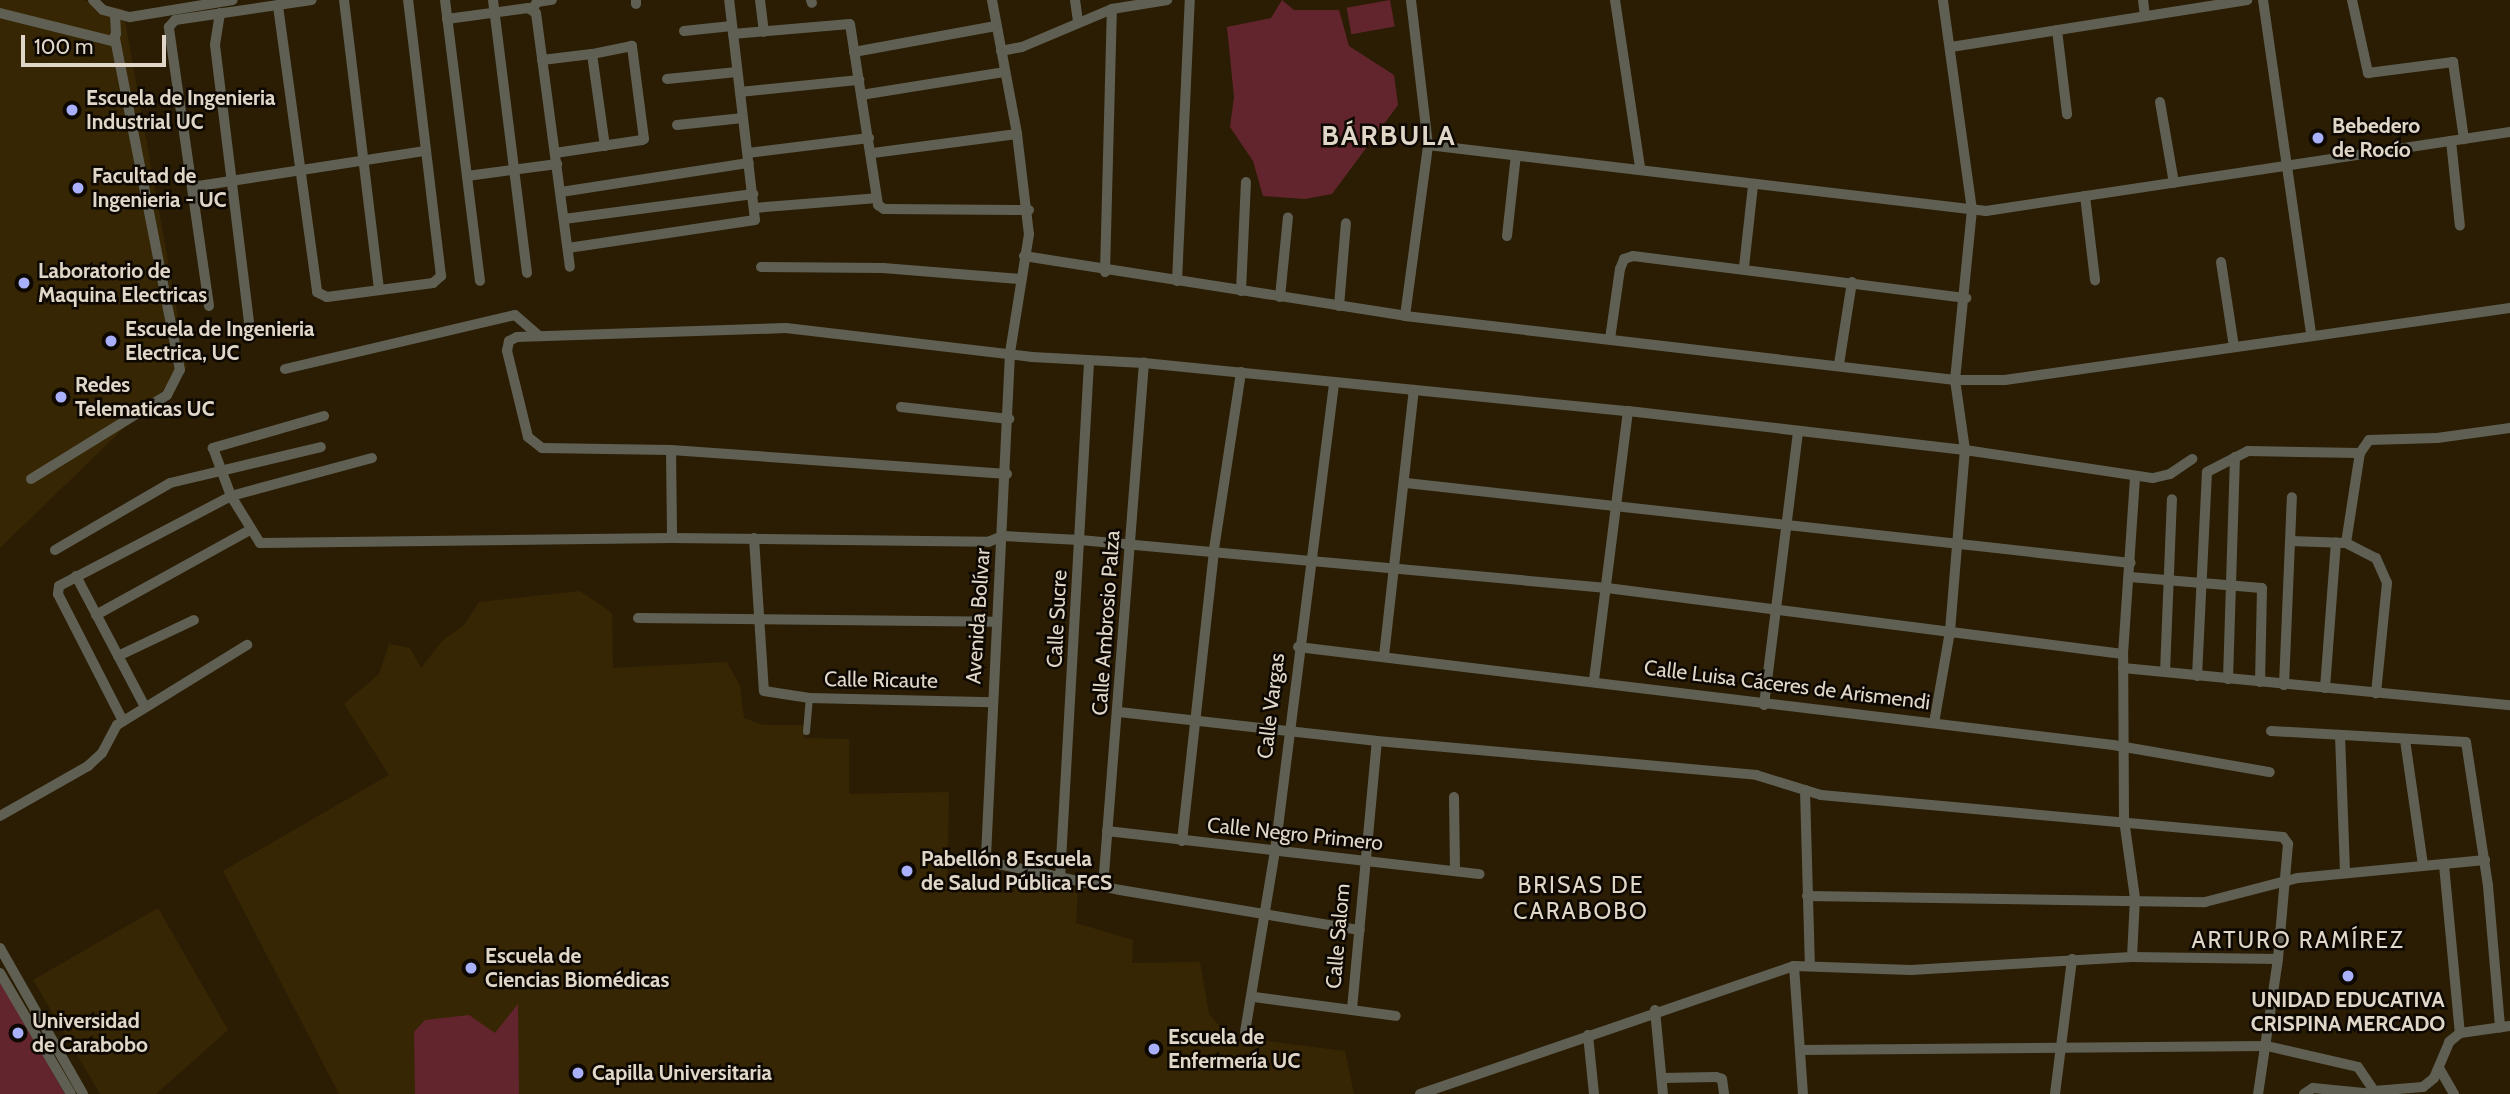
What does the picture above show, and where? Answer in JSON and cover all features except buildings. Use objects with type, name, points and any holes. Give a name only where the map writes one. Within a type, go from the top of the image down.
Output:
[{"type":"street","points":[[93,0],[115,15],[130,17],[233,0]]},
{"type":"street","points":[[209,306],[169,30],[175,20],[312,0]]},
{"type":"street","points":[[344,0],[379,290]]},
{"type":"street","points":[[278,6],[317,292],[327,297],[433,283],[441,276],[408,0]]},
{"type":"street","points":[[444,0],[480,281]]},
{"type":"street","points":[[493,0],[527,273]]},
{"type":"street","points":[[552,0],[537,2],[533,8],[570,267]]},
{"type":"street","points":[[568,248],[755,220],[729,0]]},
{"type":"street","points":[[760,0],[764,32]]},
{"type":"street","name":"Avenida Bolívar","points":[[992,0],[1029,210],[1010,352],[1007,474],[996,622],[986,856],[994,863],[1103,887],[1360,930]]},
{"type":"street","points":[[1075,0],[1077,21]]},
{"type":"street","points":[[1001,51],[1038,41],[1077,21],[1112,9],[1167,0]]},
{"type":"street","points":[[1177,281],[1190,0]]},
{"type":"street","points":[[1405,316],[1428,145],[1411,0]]},
{"type":"street","points":[[1615,0],[1640,169]]},
{"type":"street","points":[[1934,723],[1950,631],[1965,450],[1955,380],[1966,298],[1972,210],[1943,0]]},
{"type":"street","points":[[2143,0],[2145,16]]},
{"type":"street","points":[[1951,47],[2247,0]]},
{"type":"street","points":[[2263,0],[2311,335]]},
{"type":"street","points":[[2351,0],[2368,73],[2453,62],[2464,139]]},
{"type":"street","points":[[447,19],[533,8]]},
{"type":"street","points":[[1105,272],[1112,9]]},
{"type":"street","points":[[0,13],[91,38],[115,38]]},
{"type":"street","points":[[220,13],[215,45],[234,182],[251,338]]},
{"type":"street","points":[[31,479],[167,395],[180,370],[115,38],[115,15]]},
{"type":"street","points":[[684,31],[764,32],[848,22],[873,153],[877,198],[884,209],[1029,210]]},
{"type":"street","points":[[854,52],[996,26]]},
{"type":"street","points":[[2057,30],[2067,114]]},
{"type":"street","points":[[467,176],[515,170],[605,146],[644,139],[633,49],[542,60]]},
{"type":"street","points":[[592,54],[605,146]]},
{"type":"street","points":[[667,79],[737,72]]},
{"type":"street","points":[[861,94],[1005,72]]},
{"type":"street","points":[[740,92],[859,80]]},
{"type":"street","points":[[2160,102],[2174,183]]},
{"type":"street","points":[[677,125],[743,118]]},
{"type":"street","points":[[1428,145],[1972,210],[2286,167],[2510,132]]},
{"type":"street","points":[[873,153],[1017,134]]},
{"type":"street","points":[[561,191],[869,138]]},
{"type":"street","points":[[2451,141],[2460,226]]},
{"type":"street","points":[[192,187],[425,151]]},
{"type":"street","points":[[1507,236],[1516,155]]},
{"type":"street","points":[[1241,291],[1246,182]]},
{"type":"street","points":[[1744,267],[1754,186]]},
{"type":"street","points":[[564,219],[753,194]]},
{"type":"street","points":[[2085,196],[2095,280]]},
{"type":"street","points":[[754,208],[877,198]]},
{"type":"street","points":[[1280,297],[1288,217]]},
{"type":"street","points":[[1339,306],[1346,223]]},
{"type":"street","points":[[1024,257],[1105,272],[1405,316],[1839,364],[1955,380],[2005,380],[2510,308]]},
{"type":"street","points":[[1610,339],[1624,259],[1744,267],[1966,298]]},
{"type":"street","points":[[2221,262],[2234,347]]},
{"type":"street","points":[[761,267],[883,268],[1019,279]]},
{"type":"street","points":[[1839,364],[1852,282]]},
{"type":"street","points":[[285,369],[516,315],[539,336]]},
{"type":"street","points":[[1007,474],[671,450],[533,445],[507,351],[509,341],[517,337],[786,328],[1089,362],[1144,363],[1628,411],[1965,450],[2135,477],[2170,474],[2192,459]]},
{"type":"street","name":"Calle Sucre","points":[[1060,878],[1089,362]]},
{"type":"street","name":"Calle Ambrosio Palza","points":[[1103,887],[1119,712],[1144,363]]},
{"type":"street","points":[[1182,841],[1214,549],[1241,372]]},
{"type":"street","name":"Calle Vargas","points":[[1245,1032],[1254,997],[1275,850],[1287,731],[1334,383]]},
{"type":"street","points":[[1384,656],[1415,390]]},
{"type":"street","points":[[901,407],[1009,419]]},
{"type":"street","points":[[1594,680],[1628,411]]},
{"type":"street","points":[[324,416],[218,444],[212,452],[231,496],[260,543],[672,538],[988,542],[1003,536],[1080,540],[1214,549],[1394,571],[1607,588],[2123,654]]},
{"type":"street","points":[[2325,688],[2341,542],[2360,453],[2369,440],[2437,438],[2510,428]]},
{"type":"street","points":[[1763,705],[1798,432]]},
{"type":"street","points":[[55,550],[170,483],[219,469],[321,447]]},
{"type":"street","points":[[671,450],[672,538]]},
{"type":"street","points":[[2197,676],[2206,477],[2211,468],[2248,451],[2360,453]]},
{"type":"street","points":[[2228,679],[2235,457]]},
{"type":"street","points":[[123,721],[58,594],[59,586],[231,496],[372,458]]},
{"type":"street","points":[[2132,957],[2135,898],[2124,820],[2123,654],[2135,477]]},
{"type":"street","points":[[1406,483],[1615,503],[2131,563]]},
{"type":"street","points":[[2284,685],[2292,497]]},
{"type":"street","points":[[2165,672],[2172,499]]},
{"type":"street","points":[[96,614],[250,530]]},
{"type":"street","points":[[754,538],[759,618]]},
{"type":"street","points":[[2291,541],[2341,542],[2373,553],[2387,583],[2376,693]]},
{"type":"street","points":[[76,576],[145,707]]},
{"type":"street","points":[[2130,577],[2256,586],[2264,592],[2260,682]]},
{"type":"street","points":[[638,618],[996,622]]},
{"type":"street","name":"Calle Ricaute","points":[[759,618],[761,685],[771,695],[992,702]]},
{"type":"street","points":[[118,656],[194,620]]},
{"type":"street","points":[[0,816],[88,766],[123,721],[247,645]]},
{"type":"street","name":"Calle Luisa Cáceres de Arismendi","points":[[1298,646],[1594,680],[1763,705],[1934,723],[2124,748],[2270,772]]},
{"type":"street","points":[[2123,668],[2510,705]]},
{"type":"street","points":[[806,731],[809,698]]},
{"type":"street","points":[[1119,712],[1377,741],[1756,775],[1821,795],[2124,820],[2283,837],[2288,844],[2278,959],[2259,1094]]},
{"type":"street","points":[[2271,731],[2466,742],[2485,860],[2505,1027],[2459,1032],[2449,1042],[2438,1068],[2423,1087],[2374,1093],[2313,1088],[2304,1094]]},
{"type":"street","points":[[2340,735],[2345,872]]},
{"type":"street","points":[[2405,740],[2423,865]]},
{"type":"street","name":"Calle Salom","points":[[1352,1009],[1377,741]]},
{"type":"street","points":[[1805,790],[1810,964]]},
{"type":"street","points":[[1454,797],[1455,871]]},
{"type":"street","name":"Calle Negro Primero","points":[[1107,831],[1480,874]]},
{"type":"street","points":[[1807,896],[2135,898],[2205,902],[2283,880],[2485,860]]},
{"type":"street","points":[[2444,865],[2459,1032]]},
{"type":"street","points":[[0,948],[83,1094]]},
{"type":"street","points":[[1420,1094],[1655,1010],[1794,966],[1810,964],[1911,970],[2132,957],[2278,959]]},
{"type":"street","points":[[2055,1094],[2072,959]]},
{"type":"street","points":[[1794,966],[1803,1094]]},
{"type":"street","points":[[0,973],[71,1094]]},
{"type":"street","points":[[1254,997],[1396,1016]]},
{"type":"street","points":[[1655,1010],[1663,1094]]},
{"type":"street","points":[[1588,1035],[1594,1094]]},
{"type":"street","points":[[1800,1051],[2267,1046],[2358,1068],[2374,1093]]},
{"type":"street","points":[[2438,1068],[2454,1094]]},
{"type":"street","points":[[1662,1078],[1716,1077],[1722,1079],[1724,1094]]},
{"type":"shaded area","name":"Facultad de Ingenieria - UC","points":[[0,0],[82,0],[123,9],[187,367],[0,548]]},
{"type":"shaded area","points":[[1282,0],[1294,10],[1339,10],[1349,46],[1394,75],[1398,105],[1332,194],[1305,199],[1263,196],[1253,161],[1230,127],[1234,97],[1227,27],[1271,18]]},
{"type":"shaded area","points":[[1390,0],[1395,27],[1351,34],[1347,8]]},
{"type":"shaded area","points":[[580,591],[612,613],[613,668],[727,662],[740,686],[744,718],[763,725],[805,725],[804,738],[849,739],[849,794],[949,792],[947,889],[1014,892],[1016,875],[1078,886],[1076,923],[1133,940],[1132,963],[1200,962],[1209,1014],[1228,1036],[1345,1051],[1354,1094],[339,1094],[223,871],[389,775],[344,704],[379,674],[389,644],[410,648],[421,668],[442,641],[464,625],[479,602]]},
{"type":"shaded area","points":[[158,908],[228,1030],[156,1094],[100,1094],[33,980]]},
{"type":"shaded area","name":"Universidad de Carabobo","points":[[0,981],[65,1094],[0,1094]]},
{"type":"shaded area","points":[[518,1004],[519,1094],[415,1094],[414,1032],[425,1020],[469,1015],[495,1033]]},
{"type":"place","name":"Escuela de Ingenieria Industrial UC","points":[[72,110]]},
{"type":"place","name":"Bebedero de Rocío","points":[[2318,138]]},
{"type":"place","name":"Facultad de Ingenieria - UC","points":[[78,188]]},
{"type":"place","name":"Laboratorio de Maquina Electricas","points":[[24,283]]},
{"type":"place","name":"Escuela de Ingenieria Electrica, UC","points":[[111,341]]},
{"type":"place","name":"Redes Telematicas UC","points":[[61,397]]},
{"type":"place","name":"Pabellón 8 Escuela de Salud Pública FCS","points":[[907,871]]},
{"type":"place","name":"Escuela de Ciencias Biomédicas","points":[[471,968]]},
{"type":"place","name":"UNIDAD EDUCATIVA CRISPINA MERCADO","points":[[2348,976]]},
{"type":"place","name":"Universidad de Carabobo","points":[[18,1033]]},
{"type":"place","name":"Escuela de Enfermería UC","points":[[1154,1049]]},
{"type":"place","name":"Capilla Universitaria","points":[[578,1073]]},
{"type":"district","name":"BÁRBULA","points":[[1389,135]]},
{"type":"district","name":"BRISAS DE CARABOBO","points":[[1581,898]]},
{"type":"district","name":"ARTURO RAMÍREZ","points":[[2298,940]]}]
